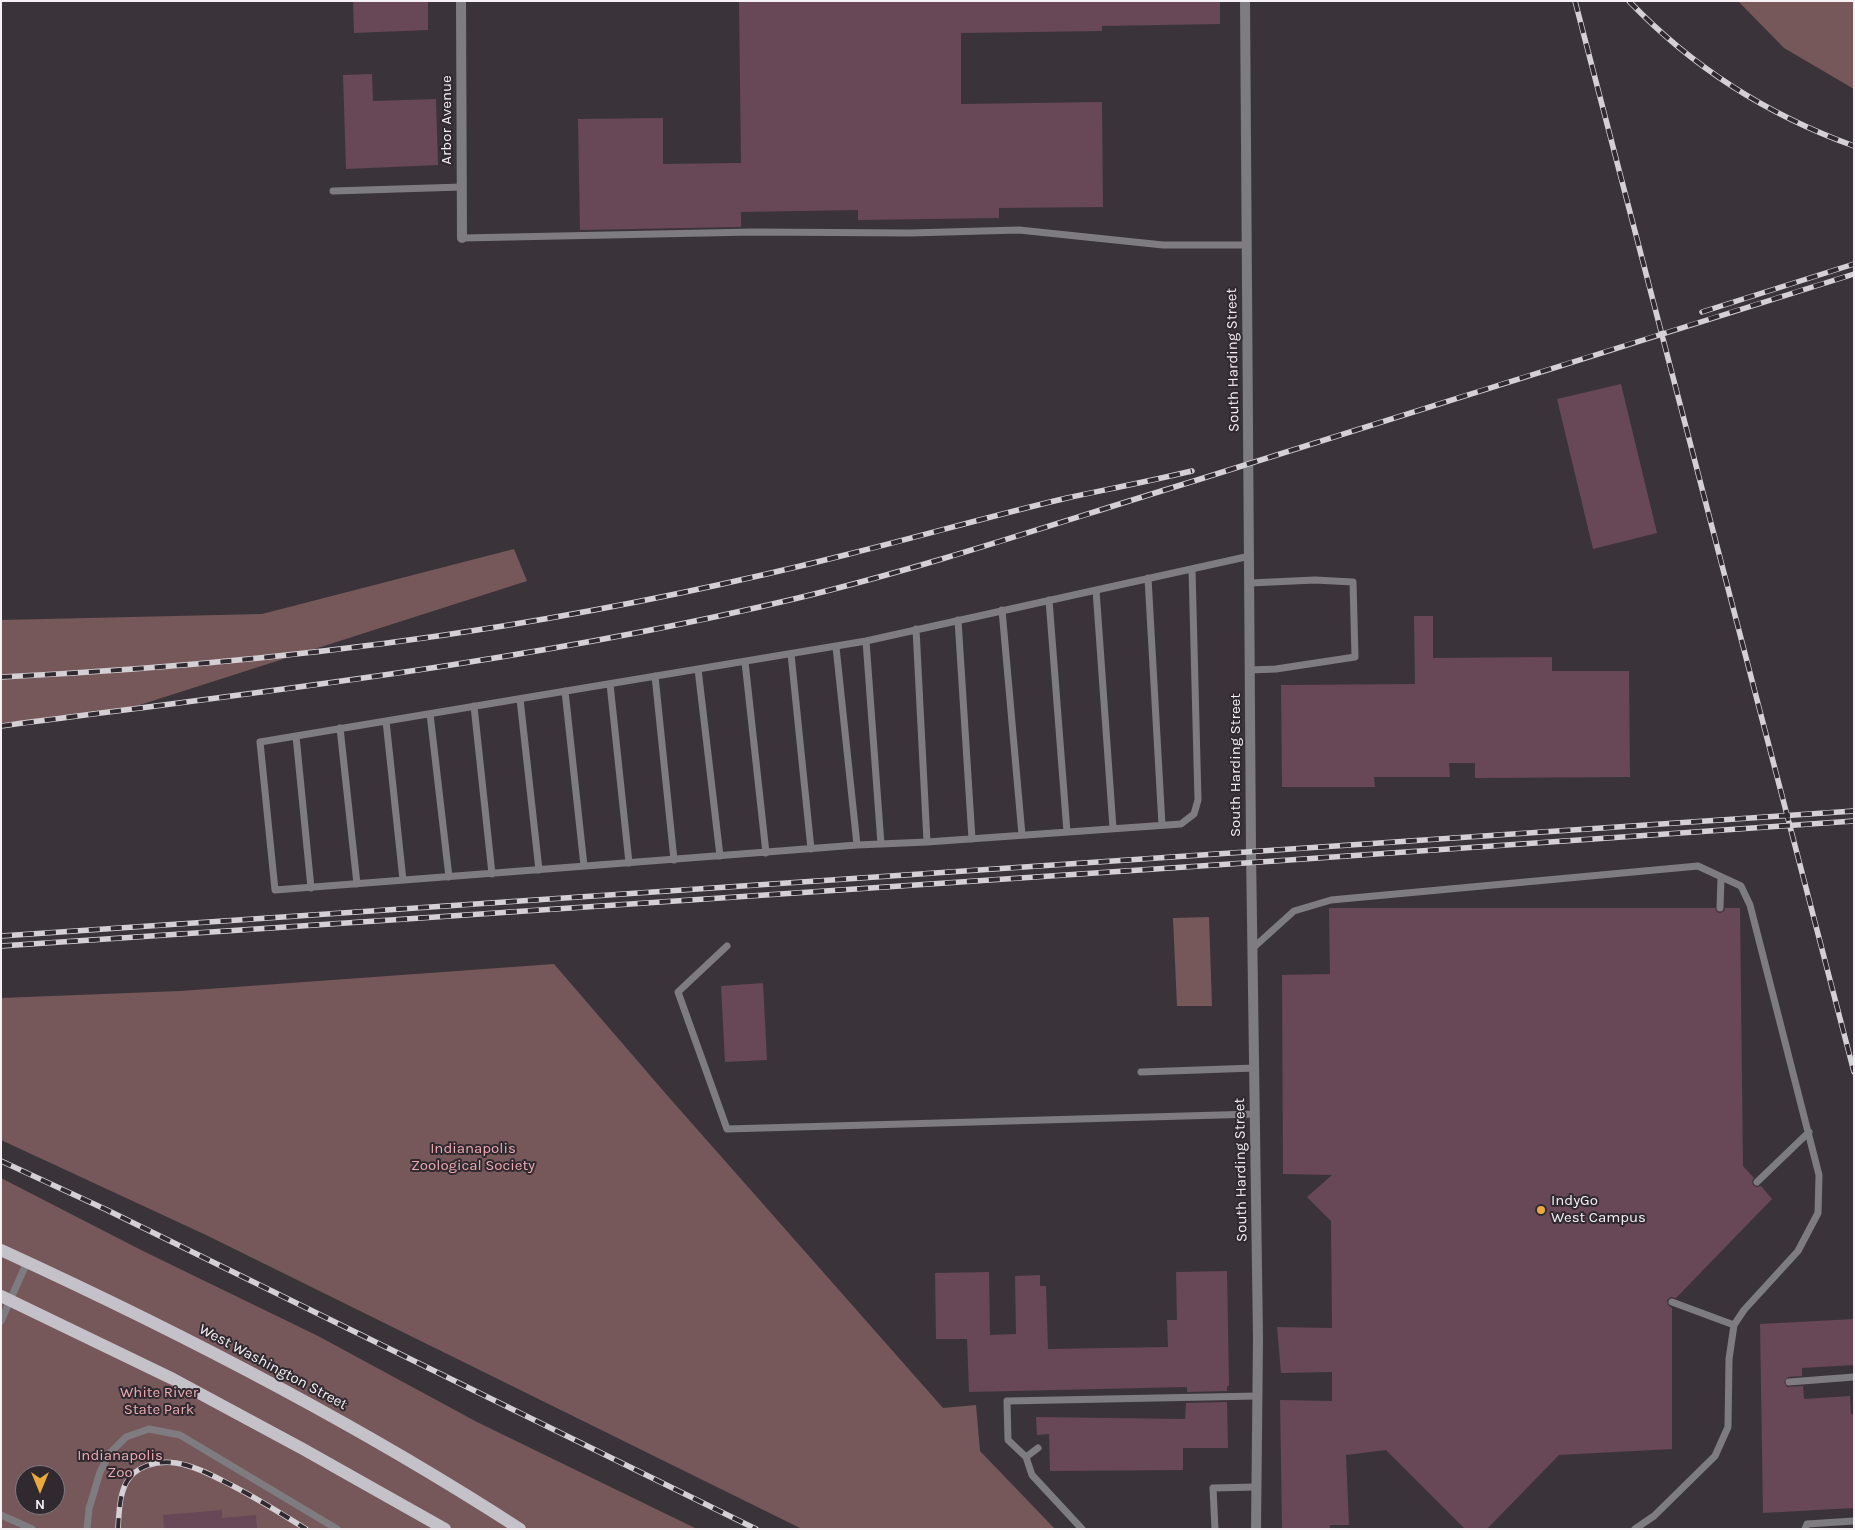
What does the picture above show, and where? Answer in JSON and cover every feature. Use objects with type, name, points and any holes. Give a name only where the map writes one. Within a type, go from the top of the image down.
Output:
[{"type":"main road","name":"West Washington Street","points":[[1,1250],[163,1326],[292,1394],[402,1457],[520,1529]]},
{"type":"main road","points":[[6,1298],[173,1379],[303,1448],[445,1529]]},
{"type":"street","name":"Arbor Avenue","points":[[461,1],[462,238]]},
{"type":"street","name":"South Harding Street","points":[[1245,1],[1255,1114],[1256,1529]]},
{"type":"lane","points":[[333,191],[462,187]]},
{"type":"lane","points":[[462,238],[1019,230],[1163,245],[1247,245]]},
{"type":"lane","points":[[1192,569],[1198,800],[1194,814],[1181,824],[927,842],[857,845],[275,890],[260,742],[836,647],[1250,556]]},
{"type":"lane","points":[[1148,578],[1162,825]]},
{"type":"lane","points":[[1250,583],[1315,580],[1353,582],[1354,658],[1276,669],[1250,670]]},
{"type":"lane","points":[[1096,590],[1113,828]]},
{"type":"lane","points":[[1049,600],[1067,832]]},
{"type":"lane","points":[[1002,610],[1022,835]]},
{"type":"lane","points":[[958,620],[972,839]]},
{"type":"lane","points":[[916,629],[927,842]]},
{"type":"lane","points":[[866,641],[881,844]]},
{"type":"lane","points":[[836,647],[857,845]]},
{"type":"lane","points":[[791,654],[811,849]]},
{"type":"lane","points":[[745,662],[766,853]]},
{"type":"lane","points":[[698,669],[720,856]]},
{"type":"lane","points":[[655,676],[674,860]]},
{"type":"lane","points":[[610,684],[629,863]]},
{"type":"lane","points":[[565,691],[584,866]]},
{"type":"lane","points":[[520,699],[540,870]]},
{"type":"lane","points":[[474,706],[492,874]]},
{"type":"lane","points":[[430,714],[449,877]]},
{"type":"lane","points":[[386,721],[403,880]]},
{"type":"lane","points":[[340,728],[357,884]]},
{"type":"lane","points":[[296,736],[311,888]]},
{"type":"lane","points":[[1253,948],[1294,911],[1331,900],[1698,866],[1741,886],[1750,905],[1809,1132],[1819,1175],[1818,1213],[1798,1251],[1744,1310],[1734,1325],[1729,1359],[1728,1427],[1715,1456],[1654,1516],[1635,1529]]},
{"type":"lane","points":[[1720,908],[1721,878]]},
{"type":"lane","points":[[727,946],[678,992],[727,1129],[1255,1114]]},
{"type":"lane","points":[[1140,1072],[1254,1068]]},
{"type":"lane","points":[[1758,1182],[1809,1132]]},
{"type":"lane","points":[[1,1321],[6,1298],[28,1262]]},
{"type":"lane","points":[[1672,1302],[1734,1325]]},
{"type":"lane","points":[[1788,1382],[1854,1376]]},
{"type":"lane","points":[[1082,1529],[1032,1475],[1026,1457],[1008,1440],[1007,1401],[1257,1396]]},
{"type":"lane","points":[[87,1529],[88,1509],[100,1472],[110,1453],[126,1437],[149,1429],[180,1435],[337,1529]]},
{"type":"lane","points":[[1026,1457],[1038,1448]]},
{"type":"lane","points":[[1215,1529],[1213,1488],[1256,1487]]},
{"type":"lane","points":[[1,1515],[32,1529]]},
{"type":"lane","points":[[1805,1529],[1807,1524],[1854,1521]]},
{"type":"green space","points":[[1738,1],[1854,1],[1854,89],[1784,48]]},
{"type":"green space","points":[[514,549],[527,581],[124,710],[1,723],[1,620],[262,614]]},
{"type":"green space","points":[[1209,917],[1212,1006],[1177,1006],[1173,918]]},
{"type":"green space","name":"Indianapolis Zoological Society","points":[[554,964],[943,1408],[976,1405],[980,1451],[1055,1529],[802,1529],[206,1235],[1,1140],[1,998],[180,991]]},
{"type":"green space","name":"White River State Park","points":[[1,1178],[143,1251],[318,1336],[477,1422],[697,1529],[1,1529]]},
{"type":"building","points":[[353,1],[428,1],[428,30],[354,33]]},
{"type":"building","points":[[739,1],[1220,1],[1220,24],[1102,26],[1102,31],[961,33],[961,104],[1102,102],[1103,207],[999,208],[999,218],[858,220],[858,210],[741,212],[741,227],[580,230],[578,119],[663,118],[663,164],[741,163]]},
{"type":"building","points":[[372,74],[373,101],[436,99],[438,165],[346,169],[343,75]]},
{"type":"building","points":[[1621,384],[1657,533],[1593,549],[1557,399]]},
{"type":"building","points":[[1414,616],[1433,616],[1433,658],[1552,657],[1552,671],[1629,671],[1630,777],[1475,778],[1475,763],[1449,763],[1450,777],[1374,777],[1375,787],[1282,787],[1281,685],[1415,684]]},
{"type":"building","name":"IndyGo West Campus","points":[[1329,908],[1715,908],[1720,913],[1725,908],[1740,908],[1743,1166],[1754,1178],[1752,1181],[1753,1185],[1756,1187],[1761,1186],[1772,1199],[1676,1298],[1671,1297],[1667,1300],[1668,1305],[1672,1308],[1672,1449],[1559,1455],[1487,1529],[1465,1529],[1386,1450],[1346,1455],[1349,1525],[1330,1525],[1330,1529],[1282,1529],[1280,1400],[1332,1401],[1332,1372],[1281,1373],[1277,1327],[1332,1328],[1331,1221],[1307,1197],[1332,1175],[1283,1174],[1282,975],[1330,974]]},
{"type":"building","points":[[763,983],[767,1060],[725,1062],[721,986]]},
{"type":"building","points":[[1227,1271],[1229,1386],[1227,1386],[1227,1391],[1187,1392],[1187,1387],[969,1392],[967,1339],[936,1339],[935,1273],[989,1272],[990,1335],[1016,1334],[1015,1276],[1040,1275],[1040,1286],[1046,1286],[1048,1349],[1168,1347],[1167,1320],[1177,1320],[1176,1272]]},
{"type":"building","points":[[1854,1319],[1854,1365],[1802,1368],[1802,1376],[1788,1377],[1784,1382],[1787,1387],[1803,1386],[1804,1399],[1850,1396],[1851,1414],[1854,1415],[1854,1508],[1763,1513],[1760,1324]]},
{"type":"building","points":[[1227,1402],[1228,1448],[1183,1448],[1183,1470],[1050,1471],[1049,1434],[1037,1435],[1036,1417],[1185,1419],[1186,1403]]},
{"type":"building","points":[[222,1510],[222,1518],[256,1515],[257,1529],[164,1529],[163,1515]]},
{"type":"railway","points":[[1575,1],[1854,1072]]},
{"type":"railway","points":[[1629,1],[1679,47],[1733,87],[1791,120],[1854,146]]},
{"type":"railway","points":[[1702,312],[1854,264]]},
{"type":"railway","points":[[1,726],[301,687],[501,657],[600,640],[798,598],[996,543],[1854,274]]},
{"type":"railway","points":[[1,677],[253,659],[441,636],[546,619],[633,603],[763,575],[1067,498],[1192,471]]},
{"type":"railway","points":[[1,936],[1854,811]]},
{"type":"railway","points":[[1,946],[1854,821]]},
{"type":"railway","points":[[1,1161],[107,1210],[756,1529]]},
{"type":"railway","points":[[118,1529],[122,1494],[126,1483],[141,1468],[161,1462],[191,1467],[212,1476],[252,1496],[306,1529]]},
{"type":"place","name":"IndyGo West Campus","points":[[1541,1210]]},
{"type":"park label","name":"Indianapolis Zoo","points":[[120,1464]]}]
